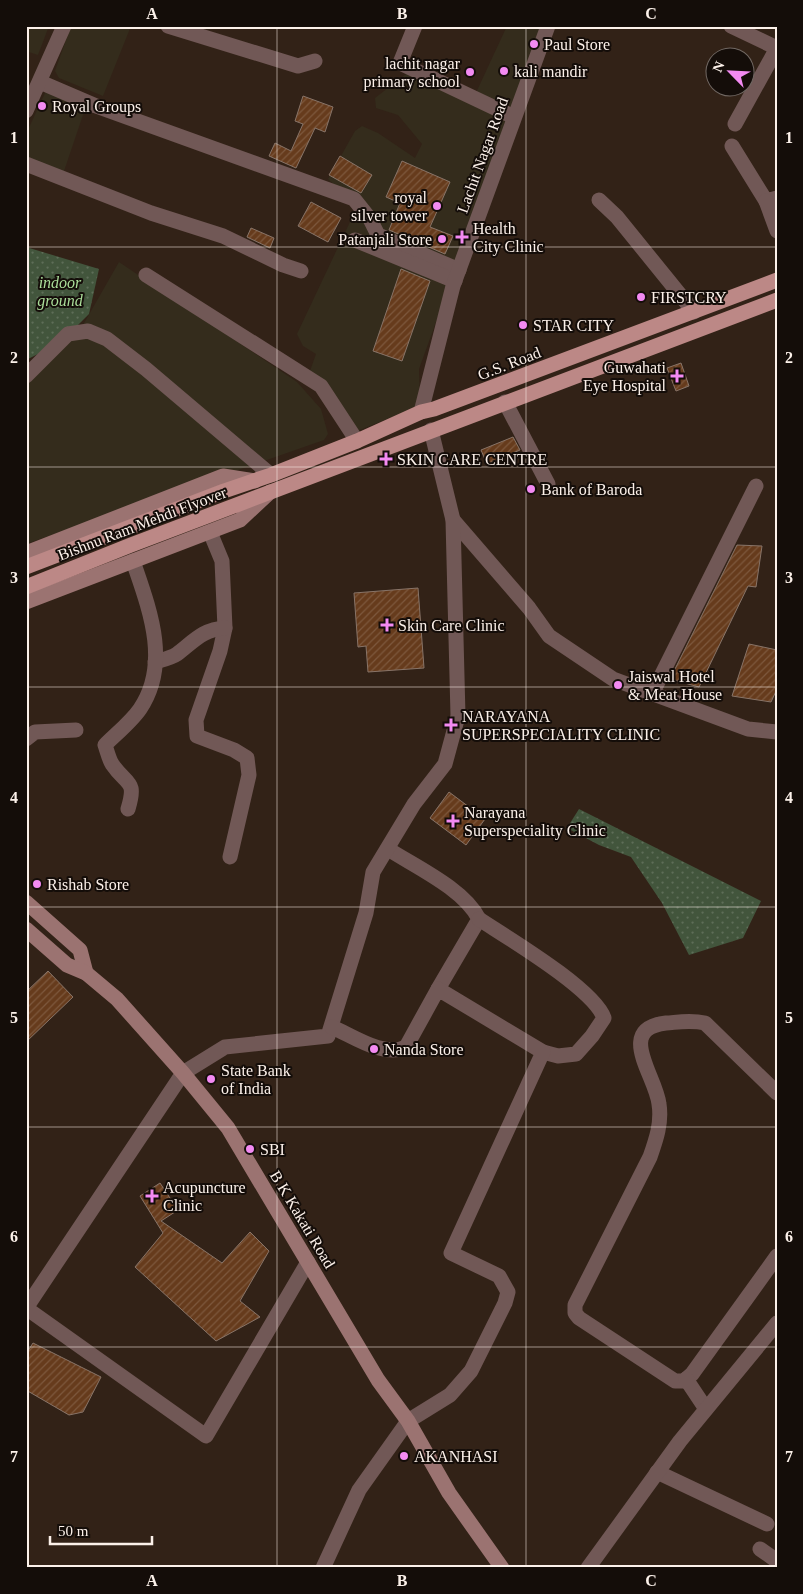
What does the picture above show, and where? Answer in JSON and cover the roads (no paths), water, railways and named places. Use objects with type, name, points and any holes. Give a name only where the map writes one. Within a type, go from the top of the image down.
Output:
[{"type":"main road","name":"G.S. Road","points":[[255,481],[357,441],[421,412],[434,410],[777,280]]},
{"type":"main road","points":[[26,602],[240,520],[272,492],[777,300]]},
{"type":"main road","points":[[26,553],[223,476],[255,481]]},
{"type":"main road","name":"Bishnu Ram Mehdi Flyover","points":[[26,567],[224,491],[255,481]]},
{"type":"main road","name":"Bishnu Ram Mehdi Flyover","points":[[26,587],[272,492]]},
{"type":"main road","points":[[26,902],[80,950],[86,973]]},
{"type":"main road","name":"B K Kakati Road","points":[[26,929],[67,965],[86,973],[117,999],[183,1073],[228,1128],[378,1380],[408,1421],[449,1493],[502,1568]]},
{"type":"street","points":[[26,111],[64,26]]},
{"type":"street","points":[[168,26],[298,66],[315,61]]},
{"type":"street","points":[[415,26],[400,63],[514,117]]},
{"type":"street","name":"Lachit Nagar Road","points":[[421,412],[457,275],[548,26]]},
{"type":"street","points":[[731,26],[776,48],[735,124]]},
{"type":"street","points":[[40,82],[96,106],[354,199],[370,219],[378,235],[457,275]]},
{"type":"street","points":[[732,146],[771,200],[777,230]]},
{"type":"street","points":[[26,164],[151,213],[223,236],[283,265],[301,271]]},
{"type":"street","points":[[599,200],[617,217],[694,312]]},
{"type":"street","points":[[355,240],[457,275]]},
{"type":"street","points":[[146,275],[322,386],[357,441]]},
{"type":"street","points":[[26,376],[68,334],[88,331],[107,339],[146,369],[270,475]]},
{"type":"street","points":[[505,402],[548,484]]},
{"type":"street","points":[[308,1262],[206,1436],[26,1308],[183,1073],[225,1047],[328,1036],[366,913],[373,872],[414,804],[446,764],[458,716],[452,520],[431,430]]},
{"type":"street","points":[[652,694],[756,486]]},
{"type":"street","points":[[452,520],[529,608],[549,636],[613,679],[748,729],[777,732]]},
{"type":"street","points":[[210,532],[222,561],[225,628],[220,651],[196,720],[197,736],[234,750],[247,758],[250,775],[230,857]]},
{"type":"street","points":[[128,809],[133,792],[131,784],[112,763],[105,745],[140,709],[155,674],[156,635],[133,562]]},
{"type":"street","points":[[155,662],[176,655],[190,642],[211,629],[225,628]]},
{"type":"street","points":[[26,739],[35,732],[76,730]]},
{"type":"street","points":[[388,849],[460,895],[475,910],[479,919],[582,991],[601,1009],[604,1018],[592,1036],[576,1054],[558,1056],[543,1052],[438,989]]},
{"type":"street","points":[[332,1027],[387,1051],[398,1051],[406,1047],[479,919]]},
{"type":"street","points":[[777,1093],[704,1023],[691,1020],[653,1025],[640,1039],[640,1045],[660,1103],[658,1132],[650,1157],[575,1305],[575,1313],[579,1318],[675,1381],[689,1376],[777,1256]]},
{"type":"street","points":[[323,1568],[359,1490],[408,1421],[450,1395],[466,1377],[505,1303],[508,1292],[499,1276],[451,1253],[543,1052]]},
{"type":"street","points":[[588,1568],[657,1472],[777,1323]]},
{"type":"street","points":[[689,1376],[710,1405]]},
{"type":"street","points":[[657,1472],[767,1524]]},
{"type":"street","points":[[760,1549],[777,1561]]},
{"type":"place","name":"Paul Store","points":[[534,44]]},
{"type":"place","name":"kali mandir","points":[[504,71]]},
{"type":"place","name":"lachit nagar primary school","points":[[470,72]]},
{"type":"place","name":"Royal Groups","points":[[42,106]]},
{"type":"place","name":"royal silver tower","points":[[437,206]]},
{"type":"place","name":"Health City Clinic","points":[[462,237]]},
{"type":"place","name":"Patanjali Store","points":[[442,239]]},
{"type":"place","name":"FIRSTCRY","points":[[641,297]]},
{"type":"place","name":"STAR CITY","points":[[523,325]]},
{"type":"place","name":"Guwahati Eye Hospital","points":[[677,376]]},
{"type":"place","name":"SKIN CARE CENTRE","points":[[386,459]]},
{"type":"place","name":"Bank of Baroda","points":[[531,489]]},
{"type":"place","name":"Skin Care Clinic","points":[[387,625]]},
{"type":"place","name":"Jaiswal Hotel & Meat House","points":[[618,685]]},
{"type":"place","name":"NARAYANA SUPERSPECIALITY CLINIC","points":[[451,725]]},
{"type":"place","name":"Narayana Superspeciality Clinic","points":[[453,821]]},
{"type":"place","name":"Rishab Store","points":[[37,884]]},
{"type":"place","name":"Nanda Store","points":[[374,1049]]},
{"type":"place","name":"State Bank of India","points":[[211,1079]]},
{"type":"place","name":"SBI","points":[[250,1149]]},
{"type":"place","name":"Acupuncture Clinic","points":[[152,1196]]},
{"type":"place","name":"AKANHASI","points":[[404,1456]]},
{"type":"park label","name":"indoor ground","points":[[60,291]]}]
